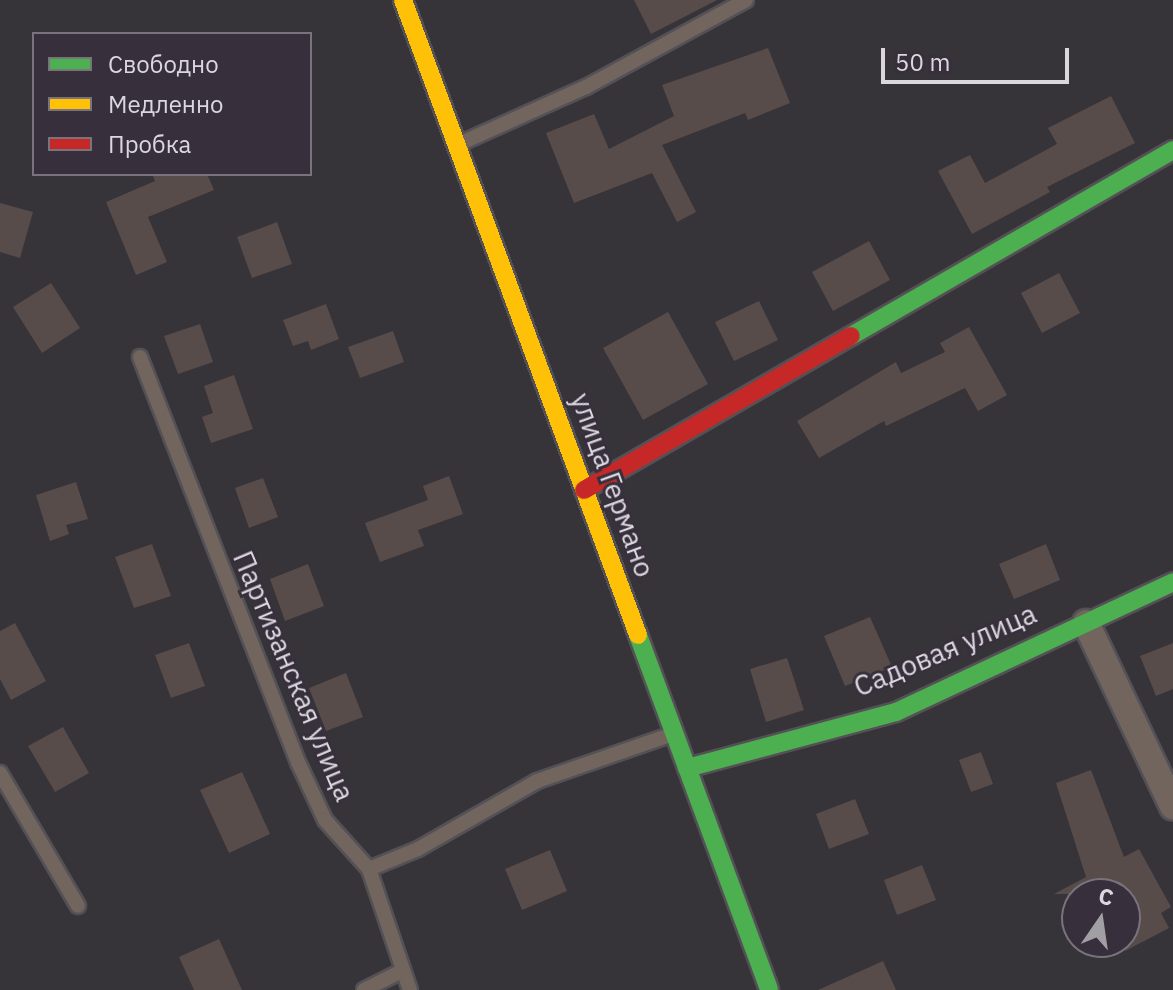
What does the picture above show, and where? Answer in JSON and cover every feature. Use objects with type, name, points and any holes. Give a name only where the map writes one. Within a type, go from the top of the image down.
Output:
[{"type":"street","name":"улица Германо","points":[[403,0],[459,144],[769,990]]},
{"type":"street","points":[[584,490],[1173,150]]},
{"type":"street","name":"Садовая улица","points":[[687,768],[896,712],[1173,582]]},
{"type":"street","points":[[1086,623],[1173,806]]},
{"type":"lane","points":[[459,144],[586,87],[746,0]]},
{"type":"lane","name":"Партизанская улица","points":[[140,357],[298,762],[325,820],[369,869]]},
{"type":"lane","points":[[410,990],[400,972],[369,869],[418,849],[537,781],[674,734]]},
{"type":"lane","points":[[0,773],[78,906]]},
{"type":"lane","points":[[364,990],[400,972]]},
{"type":"building","points":[[634,0],[717,0],[651,34]]},
{"type":"building","points":[[768,48],[790,103],[748,120],[745,113],[662,145],[696,212],[677,222],[652,173],[574,203],[546,133],[594,114],[609,149],[674,116],[662,85]]},
{"type":"building","points":[[1111,96],[1135,143],[1047,187],[1050,192],[972,234],[938,171],[970,155],[985,183],[1057,144],[1048,128]]},
{"type":"building","points":[[153,176],[208,176],[214,190],[148,217],[167,262],[136,275],[106,202],[155,181]]},
{"type":"building","points":[[0,203],[33,212],[20,258],[0,252]]},
{"type":"building","points":[[277,222],[292,264],[252,278],[237,237]]},
{"type":"building","points":[[869,241],[890,280],[833,311],[812,272]]},
{"type":"building","points":[[1059,273],[1080,313],[1042,333],[1021,293]]},
{"type":"building","points":[[51,283],[80,328],[42,353],[13,307]]},
{"type":"building","points":[[759,301],[778,340],[734,361],[715,322]]},
{"type":"building","points":[[326,304],[339,339],[311,350],[308,341],[293,346],[283,320]]},
{"type":"building","points":[[668,312],[708,384],[643,420],[603,348]]},
{"type":"building","points":[[200,324],[213,362],[178,374],[164,336]]},
{"type":"building","points":[[969,327],[1007,395],[978,411],[965,388],[886,426],[884,421],[819,458],[797,421],[896,362],[901,373],[945,352],[940,343]]},
{"type":"building","points":[[393,331],[404,362],[360,378],[348,347]]},
{"type":"building","points":[[234,375],[253,429],[211,443],[202,417],[213,413],[204,386]]},
{"type":"building","points":[[449,476],[463,514],[418,530],[424,546],[380,562],[365,523],[428,500],[423,486]]},
{"type":"building","points":[[263,478],[278,517],[249,528],[235,488]]},
{"type":"building","points":[[76,482],[88,519],[66,525],[69,534],[50,541],[36,495]]},
{"type":"building","points":[[152,544],[171,596],[134,608],[115,557]]},
{"type":"building","points":[[1046,544],[1060,580],[1014,599],[999,564]]},
{"type":"building","points":[[308,564],[324,606],[285,621],[270,579]]},
{"type":"building","points":[[870,617],[892,667],[845,686],[824,636]]},
{"type":"building","points":[[15,623],[46,681],[11,700],[0,679],[0,631]]},
{"type":"building","points":[[189,643],[205,686],[171,698],[155,655]]},
{"type":"building","points":[[1173,643],[1173,689],[1156,696],[1140,656]]},
{"type":"building","points":[[787,658],[804,710],[766,722],[750,669]]},
{"type":"building","points":[[346,673],[363,717],[326,731],[309,688]]},
{"type":"building","points":[[63,727],[89,773],[55,792],[28,746]]},
{"type":"building","points":[[981,752],[993,784],[971,792],[959,760]]},
{"type":"building","points":[[1091,770],[1124,857],[1139,849],[1171,907],[1161,913],[1169,928],[1141,943],[1141,878],[1084,878],[1056,783]]},
{"type":"building","points":[[242,772],[270,834],[229,853],[200,790]]},
{"type":"building","points":[[855,799],[869,834],[829,849],[816,814]]},
{"type":"building","points":[[550,850],[567,891],[522,910],[505,869]]},
{"type":"building","points":[[922,865],[936,900],[897,915],[884,880]]},
{"type":"building","points":[[219,939],[242,990],[194,990],[179,957]]},
{"type":"building","points":[[883,961],[896,990],[818,990]]},
{"type":"traffic: fast","points":[[851,336],[1173,150]]},
{"type":"traffic: fast","points":[[687,768],[896,712],[1173,582]]},
{"type":"traffic: fast","points":[[638,635],[769,990]]},
{"type":"traffic: slow","points":[[403,0],[638,635]]},
{"type":"traffic: jam","points":[[584,490],[851,336]]}]
